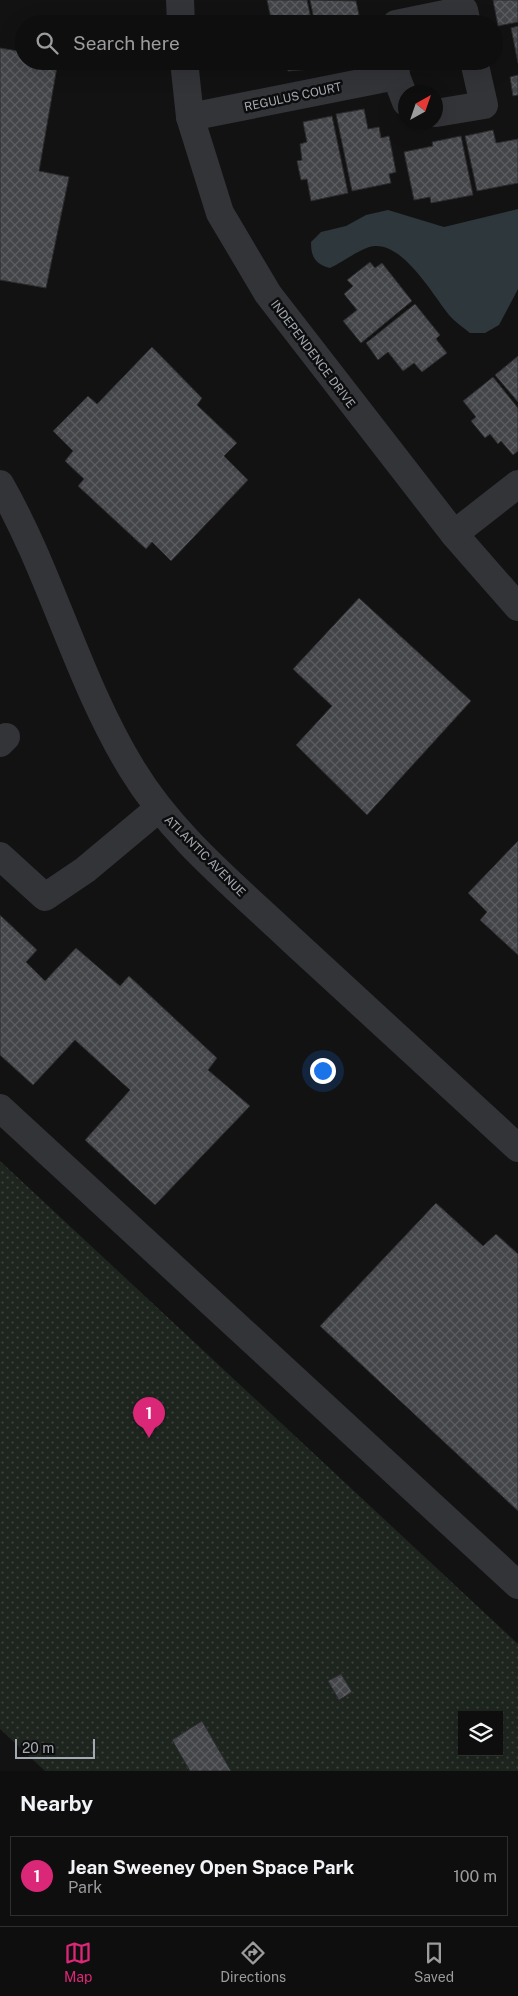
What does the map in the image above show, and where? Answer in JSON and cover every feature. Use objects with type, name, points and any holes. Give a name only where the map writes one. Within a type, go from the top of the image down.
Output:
[{"type":"street","points":[[180,0],[181,15]]},
{"type":"street","points":[[440,15],[464,10],[465,15]]},
{"type":"street","name":"INDEPENDENCE DRIVE","points":[[185,70],[190,117],[220,213],[268,294],[454,534],[518,607]]},
{"type":"street","name":"REGULUS COURT","points":[[190,117],[391,70]]},
{"type":"street","name":"REGULUS COURT","points":[[395,70],[400,85]]},
{"type":"street","points":[[443,112],[484,105],[476,70]]},
{"type":"street","name":"ATLANTIC AVENUE","points":[[0,484],[30,544],[107,726],[158,808],[224,876],[518,1148]]},
{"type":"street","points":[[454,534],[518,484]]},
{"type":"street","points":[[0,856],[45,897],[85,870],[158,808]]},
{"type":"street","points":[[0,1108],[518,1585]]},
{"type":"shaded area","points":[[518,209],[518,289],[499,325],[485,333],[470,333],[456,322],[417,272],[397,253],[386,248],[370,247],[330,268],[317,262],[312,252],[311,242],[321,232],[346,226],[366,215],[388,210],[444,227]]},
{"type":"shaded area","points":[[0,1161],[518,1644],[518,1771],[45,1771],[0,1729]]},
{"type":"building","points":[[267,0],[307,0],[310,15],[270,15]]},
{"type":"building","points":[[310,0],[356,1],[359,15],[313,15]]},
{"type":"building","points":[[493,0],[518,0],[518,22],[503,25],[503,15],[496,15]]},
{"type":"building","points":[[518,26],[518,63],[511,28]]},
{"type":"building","points":[[0,48],[15,50],[15,70],[56,70],[39,171],[69,177],[46,288],[0,280]]},
{"type":"building","points":[[518,75],[518,95],[513,96],[510,77]]},
{"type":"building","points":[[364,109],[368,129],[379,127],[381,138],[389,136],[396,172],[389,174],[391,183],[352,191],[336,114]]},
{"type":"building","points":[[332,116],[348,193],[311,201],[307,179],[301,180],[297,161],[302,160],[300,144],[307,142],[303,122]]},
{"type":"building","points":[[493,130],[496,143],[518,139],[518,183],[477,191],[465,136]]},
{"type":"building","points":[[461,136],[473,195],[431,203],[430,197],[414,200],[404,152],[433,146],[432,142]]},
{"type":"building","points":[[370,262],[375,268],[382,263],[412,301],[361,343],[343,321],[357,310],[344,294],[353,286],[347,280]]},
{"type":"building","points":[[415,304],[440,335],[436,339],[447,353],[422,372],[414,363],[403,371],[388,352],[378,360],[366,343]]},
{"type":"building","points":[[152,347],[202,398],[197,405],[237,443],[224,456],[248,480],[171,561],[152,542],[146,549],[78,486],[84,479],[65,461],[73,451],[53,431],[88,396],[97,404]]},
{"type":"building","points":[[518,356],[518,402],[495,375]]},
{"type":"building","points":[[493,377],[518,408],[518,451],[513,455],[501,441],[498,444],[490,434],[485,438],[471,421],[476,417],[463,401]]},
{"type":"building","points":[[359,598],[471,701],[367,815],[296,745],[332,706],[293,669]]},
{"type":"building","points":[[518,841],[518,955],[480,920],[487,912],[468,893]]},
{"type":"building","points":[[0,915],[37,950],[26,962],[45,981],[76,948],[120,986],[129,976],[217,1058],[208,1070],[250,1106],[155,1205],[85,1140],[130,1090],[75,1040],[33,1085],[0,1055]]},
{"type":"building","points":[[436,1203],[483,1246],[496,1234],[518,1254],[518,1511],[320,1326]]},
{"type":"building","points":[[341,1674],[352,1692],[339,1700],[328,1681]]},
{"type":"building","points":[[202,1721],[231,1771],[190,1771],[172,1740]]},
{"type":"place","name":"Jean Sweeney Open Space Park","points":[[149,1438]]}]
